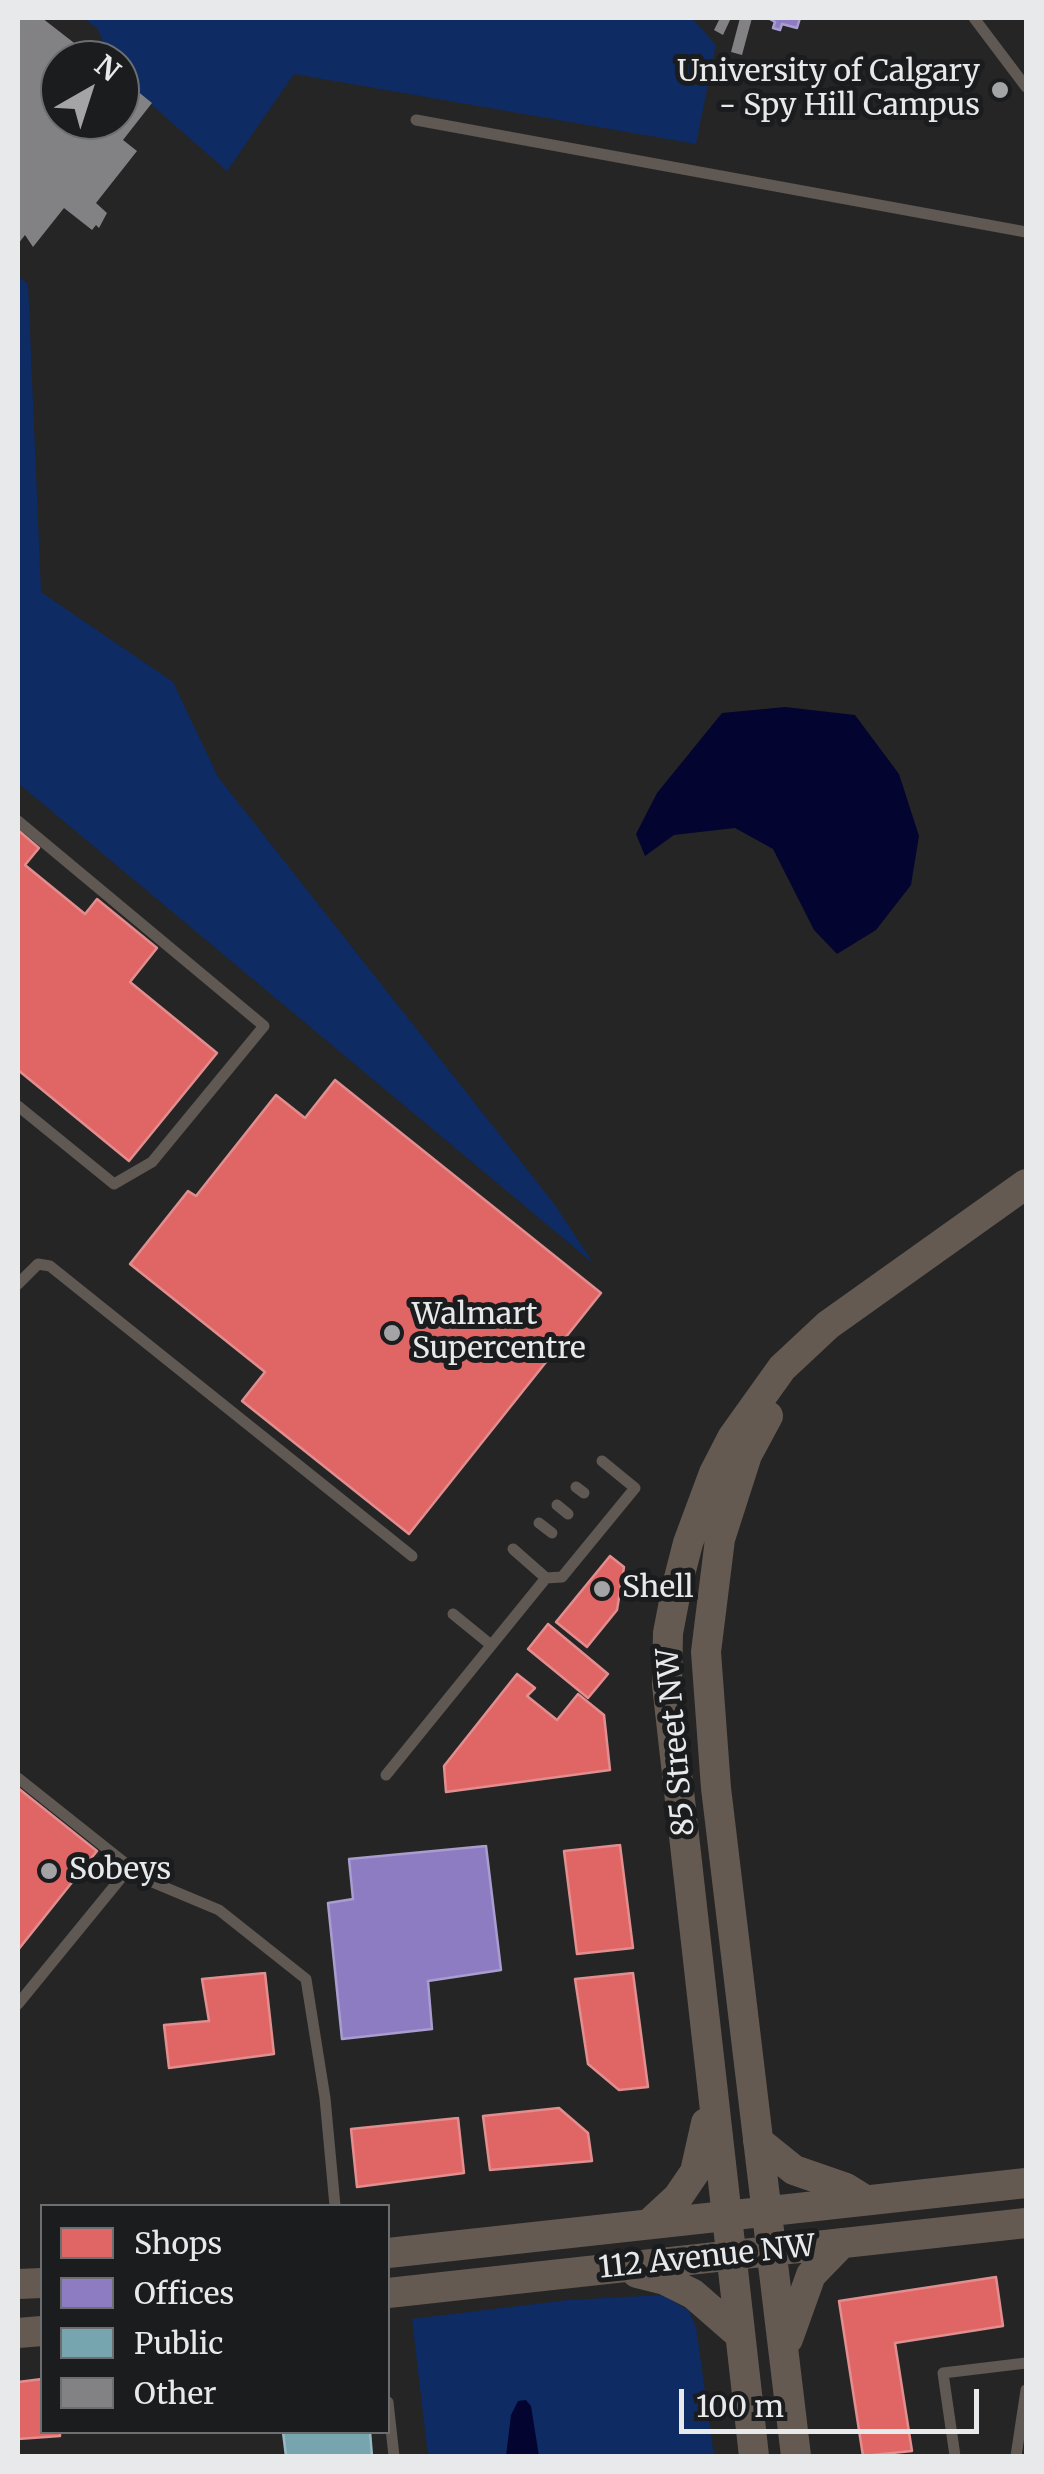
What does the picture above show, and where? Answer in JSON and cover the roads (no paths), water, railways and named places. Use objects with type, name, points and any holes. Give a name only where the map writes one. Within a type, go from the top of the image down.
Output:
[{"type":"street","name":"85 Street NW","points":[[754,2456],[667,1684],[668,1633],[676,1586],[714,1473],[758,1400],[810,1340],[1026,1184]]},
{"type":"street","name":"85 Street NW","points":[[796,2456],[712,1749],[706,1652],[720,1539],[731,1498],[758,1432],[808,1363],[887,1284]]},
{"type":"street","points":[[651,2222],[678,2196],[694,2172],[703,2129],[713,2112]]},
{"type":"street","points":[[758,2141],[794,2170],[846,2188],[864,2200]]},
{"type":"street","name":"112 Avenue NW","points":[[390,2252],[1026,2183]]},
{"type":"street","name":"112 Avenue NW","points":[[390,2294],[1026,2223]]},
{"type":"street","points":[[784,2352],[811,2275],[842,2243]]},
{"type":"street","points":[[620,2268],[683,2288],[740,2335]]},
{"type":"lane","points":[[974,18],[1026,87]]},
{"type":"lane","points":[[416,120],[1026,232]]},
{"type":"lane","points":[[18,821],[264,1026],[152,1162],[114,1184],[18,1106]]},
{"type":"lane","points":[[18,1284],[38,1264],[50,1266],[412,1556]]},
{"type":"lane","points":[[513,1549],[546,1578],[562,1578],[577,1552],[635,1488],[602,1462]]},
{"type":"lane","points":[[539,1523],[552,1533]]},
{"type":"lane","points":[[386,1775],[546,1578]]},
{"type":"lane","points":[[453,1614],[491,1645]]},
{"type":"lane","points":[[18,1778],[145,1879],[219,1910],[306,1979],[325,2098],[335,2204]]},
{"type":"lane","points":[[18,2004],[130,1867]]},
{"type":"lane","points":[[955,2456],[943,2373],[1026,2363]]},
{"type":"lane","points":[[1016,2456],[1026,2390]]},
{"type":"lane","points":[[390,2420],[394,2456]]},
{"type":"place","name":"University of Calgary - Spy Hill Campus","points":[[1000,90]]},
{"type":"place","name":"Walmart Supercentre","points":[[392,1333]]},
{"type":"place","name":"Shell","points":[[602,1589]]},
{"type":"place","name":"Sobeys","points":[[49,1871]]}]
